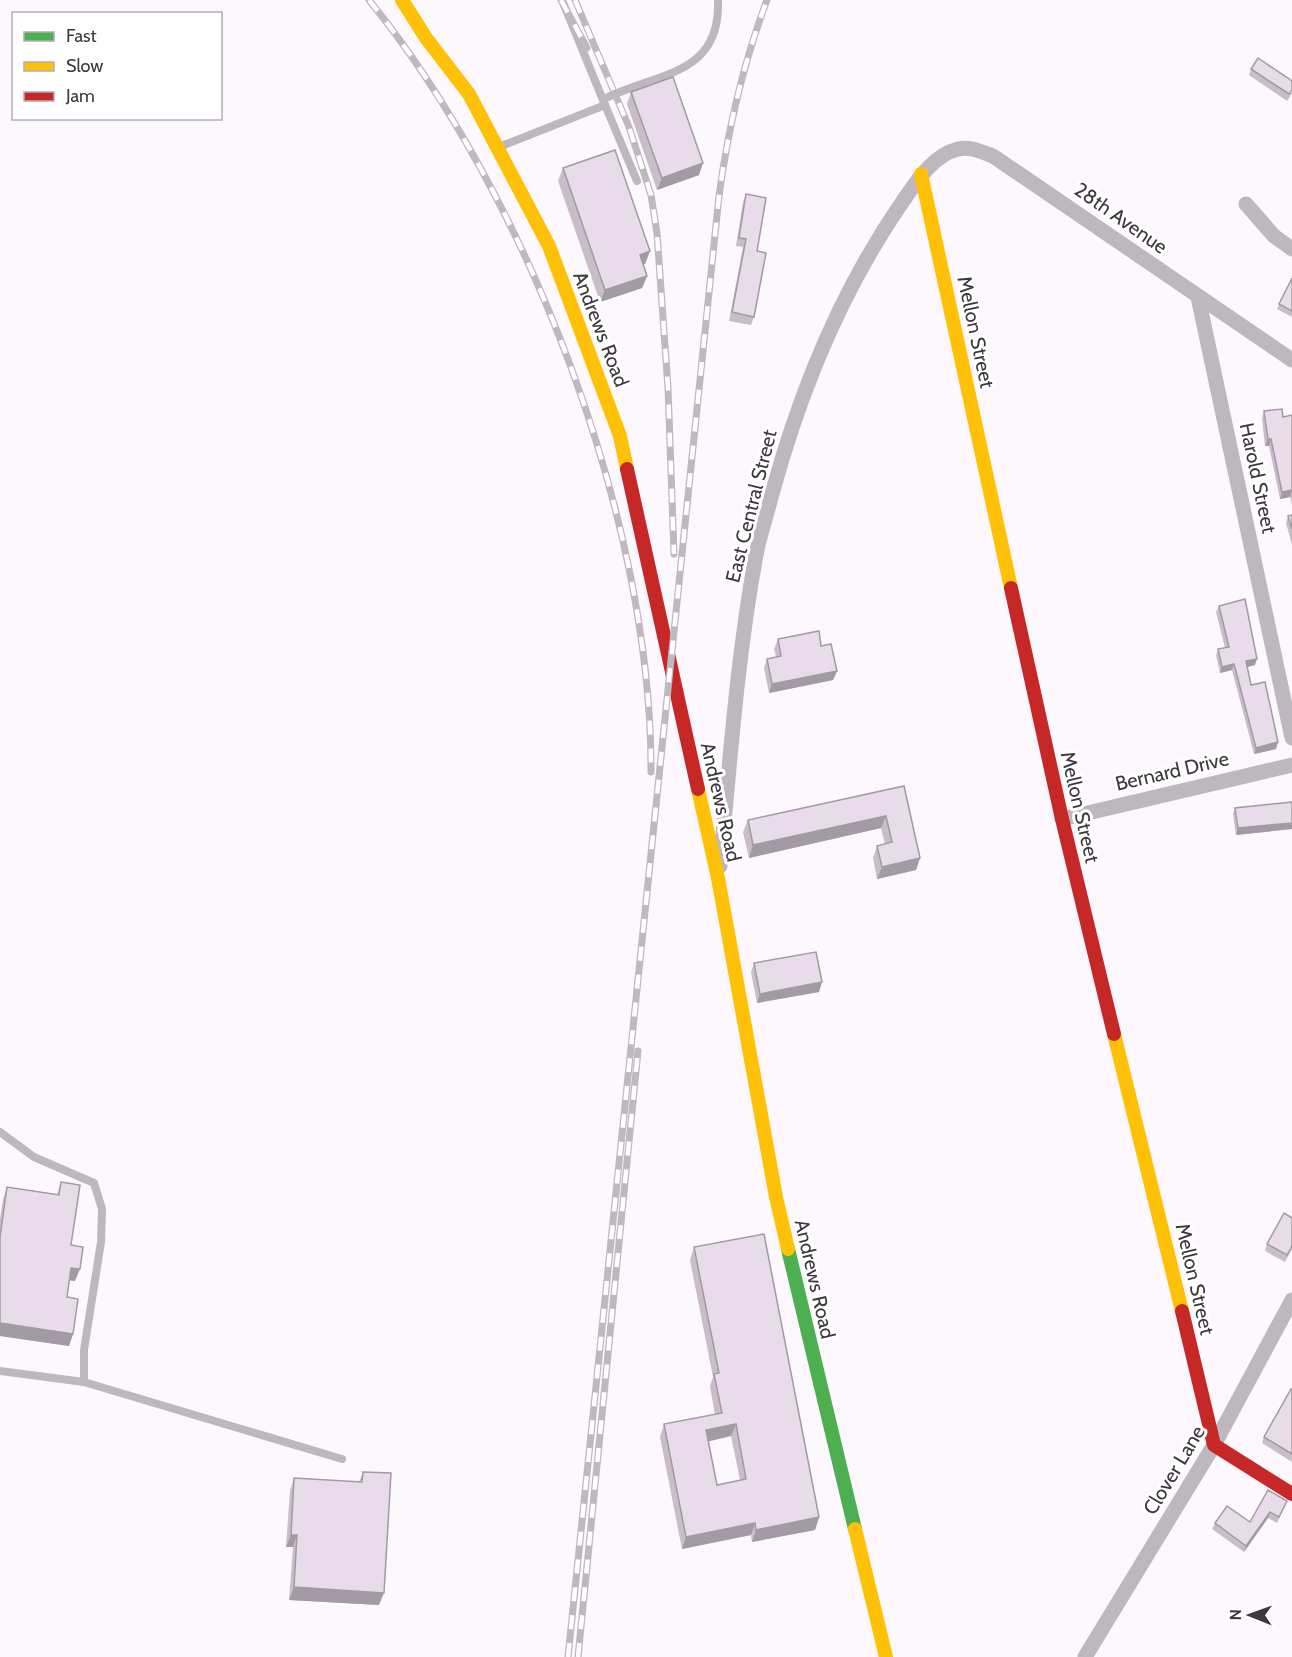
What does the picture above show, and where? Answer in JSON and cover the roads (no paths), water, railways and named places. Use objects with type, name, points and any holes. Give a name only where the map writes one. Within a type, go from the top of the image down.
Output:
[{"type":"street","name":"Andrews Road","points":[[402,0],[426,38],[469,94],[549,246],[620,436],[718,878],[776,1197],[886,1657]]},
{"type":"street","name":"28th Avenue","points":[[921,174],[943,156],[958,149],[975,149],[993,156],[1292,360]]},
{"type":"street","name":"East Central Street","points":[[718,878],[740,662],[756,553],[788,437],[821,350],[876,239],[921,174]]},
{"type":"street","name":"Mellon Street","points":[[921,174],[1062,819],[1214,1444]]},
{"type":"street","points":[[1246,204],[1274,236],[1292,249]]},
{"type":"street","name":"Harold Street","points":[[1198,297],[1292,738]]},
{"type":"street","name":"Bernard Drive","points":[[1062,819],[1292,765]]},
{"type":"street","name":"Clover Lane","points":[[1085,1657],[1214,1444],[1292,1300]]},
{"type":"street","points":[[1214,1444],[1292,1494]]},
{"type":"lane","points":[[562,0],[637,181]]},
{"type":"lane","points":[[498,147],[686,66],[702,56],[717,31],[718,0]]},
{"type":"lane","points":[[0,1132],[34,1157],[94,1183],[102,1209],[101,1242],[84,1350],[84,1382]]},
{"type":"lane","points":[[0,1371],[84,1382],[342,1459]]},
{"type":"railway","points":[[369,0],[427,79],[480,168],[528,264],[570,365],[604,468],[630,572],[646,674],[651,772]]},
{"type":"railway","points":[[561,0],[587,48]]},
{"type":"railway","points":[[575,0],[629,127],[651,195],[657,233],[668,388],[674,554]]},
{"type":"railway","points":[[568,1657],[719,196],[737,97],[767,0]]},
{"type":"railway","points":[[578,1657],[638,1051]]}]
